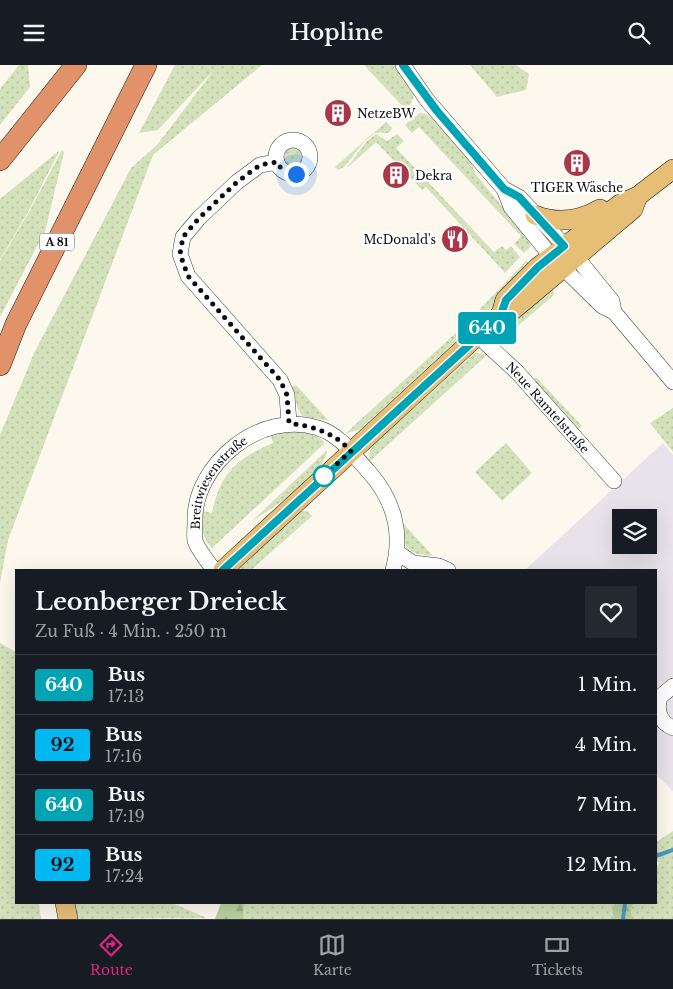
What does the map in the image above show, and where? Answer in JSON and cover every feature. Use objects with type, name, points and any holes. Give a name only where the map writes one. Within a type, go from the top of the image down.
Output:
[{"type":"highway","points":[[0,160],[76,65]]},
{"type":"highway","name":"A 81","points":[[0,365],[16,324],[146,65]]},
{"type":"highway","name":"A 81","points":[[0,349],[16,324]]},
{"type":"main road","points":[[563,257],[620,204],[638,196],[673,169]]},
{"type":"main road","points":[[224,569],[351,451],[478,337],[501,314],[506,300],[563,257],[633,209],[638,196]]},
{"type":"main road","points":[[535,215],[545,219],[564,221],[585,217],[607,204],[620,204]]},
{"type":"main road","points":[[54,919],[55,904]]},
{"type":"main road","points":[[65,904],[68,919]]},
{"type":"street","points":[[403,65],[432,106],[504,189],[511,207],[563,257]]},
{"type":"street","points":[[277,162],[260,165],[237,182],[199,218],[183,237],[180,254],[188,276],[280,380],[287,395],[289,423]]},
{"type":"street","points":[[504,189],[519,197],[535,215],[563,257],[602,306],[614,311],[673,382]]},
{"type":"street","name":"Neue Ramtelstraße","points":[[478,337],[517,372],[614,481]]},
{"type":"street","name":"Breitwiesenstraße","points":[[213,569],[195,541],[194,510],[206,477],[217,462],[248,437],[289,423],[318,427],[339,438],[373,477],[394,511],[398,553]]},
{"type":"street","points":[[393,569],[398,553],[412,563],[439,566],[446,569]]},
{"type":"street","points":[[673,686],[660,697],[658,710],[658,718],[673,728]]},
{"type":"shaded area","points":[[663,443],[673,455],[673,791],[657,775],[657,569],[526,569]]},
{"type":"green space","points":[[19,65],[28,65],[30,87],[0,125],[0,89]]},
{"type":"green space","points":[[175,65],[262,65],[153,155],[8,540],[0,583],[0,435],[35,351],[131,168],[157,145],[214,70],[158,130],[139,133]]},
{"type":"green space","points":[[364,65],[395,65],[414,95],[411,104],[405,109]]},
{"type":"green space","points":[[470,65],[516,65],[529,74],[526,90],[497,97]]},
{"type":"green space","points":[[420,113],[427,115],[435,121],[453,139],[468,159],[477,176],[527,237],[531,246],[524,253],[514,244],[521,236],[419,127],[412,133],[405,125]]},
{"type":"green space","points":[[386,122],[392,128],[391,131],[375,133],[365,141],[344,167],[338,170],[335,167]]},
{"type":"green space","points":[[376,134],[387,141],[397,134],[404,141],[396,148],[494,252],[502,246],[506,250],[511,246],[520,257],[505,273],[426,187],[422,190],[376,142],[346,169],[366,142]]},
{"type":"green space","points":[[289,148],[297,148],[302,153],[300,164],[289,166],[284,161],[284,153]]},
{"type":"green space","points":[[60,150],[29,210],[0,260],[0,199]]},
{"type":"green space","points":[[62,150],[64,152],[44,236],[0,317],[0,261]]},
{"type":"green space","points":[[526,261],[531,265],[492,307],[487,312],[476,313]]},
{"type":"green space","points":[[553,289],[554,295],[500,341],[501,332],[519,310]]},
{"type":"green space","points":[[457,332],[455,342],[359,430],[346,433]]},
{"type":"green space","points":[[475,353],[488,354],[369,462],[370,451],[374,444]]},
{"type":"green space","points":[[536,377],[582,426],[578,430],[531,381]]},
{"type":"green space","points":[[296,385],[329,421],[302,416],[292,387]]},
{"type":"green space","points":[[673,408],[673,452],[650,423]]},
{"type":"green space","points":[[299,432],[314,435],[325,443],[212,548],[204,535],[202,511],[212,513],[215,499],[225,477],[240,461],[273,443],[270,433]]},
{"type":"green space","points":[[506,443],[532,473],[502,501],[475,472]]},
{"type":"green space","points":[[327,450],[325,459],[308,479],[284,500],[252,521]]},
{"type":"green space","points":[[302,511],[307,511],[312,516],[252,569],[240,569],[294,516]]},
{"type":"green space","points":[[401,521],[433,556],[417,554],[407,549],[402,535]]},
{"type":"green space","points":[[0,643],[15,651],[15,904],[39,904],[41,919],[0,919]]},
{"type":"green space","points":[[673,831],[673,919],[632,919],[631,908],[633,904],[657,904],[657,866],[660,862],[657,862],[657,841]]},
{"type":"green space","points":[[69,904],[174,904],[207,918],[71,919]]},
{"type":"green space","points":[[221,904],[244,904],[243,919],[215,919]]},
{"type":"green space","points":[[244,904],[614,904],[612,908],[614,919],[243,919]]},
{"type":"green space","points":[[614,904],[633,904],[631,908],[632,919],[614,919],[612,908]]},
{"type":"waterway","points":[[657,856],[673,850]]},
{"type":"waterway","points":[[623,919],[625,904]]},
{"type":"bus line","name":"640","points":[[224,569],[478,337],[501,314],[506,300],[538,267],[564,246],[519,197],[504,189],[427,100],[403,65]]},
{"type":"place","name":"NetzeBW","points":[[338,113]]},
{"type":"place","name":"TIGER Wäsche","points":[[577,163]]},
{"type":"place","name":"Dekra","points":[[396,175]]},
{"type":"place","name":"McDonald's","points":[[455,239]]},
{"type":"route","points":[[296,174],[287,173],[282,170],[277,162],[260,165],[237,182],[188,229],[180,246],[180,254],[188,276],[247,340],[280,380],[287,395],[290,410],[289,423],[318,427],[339,438],[351,451],[324,476]]}]
